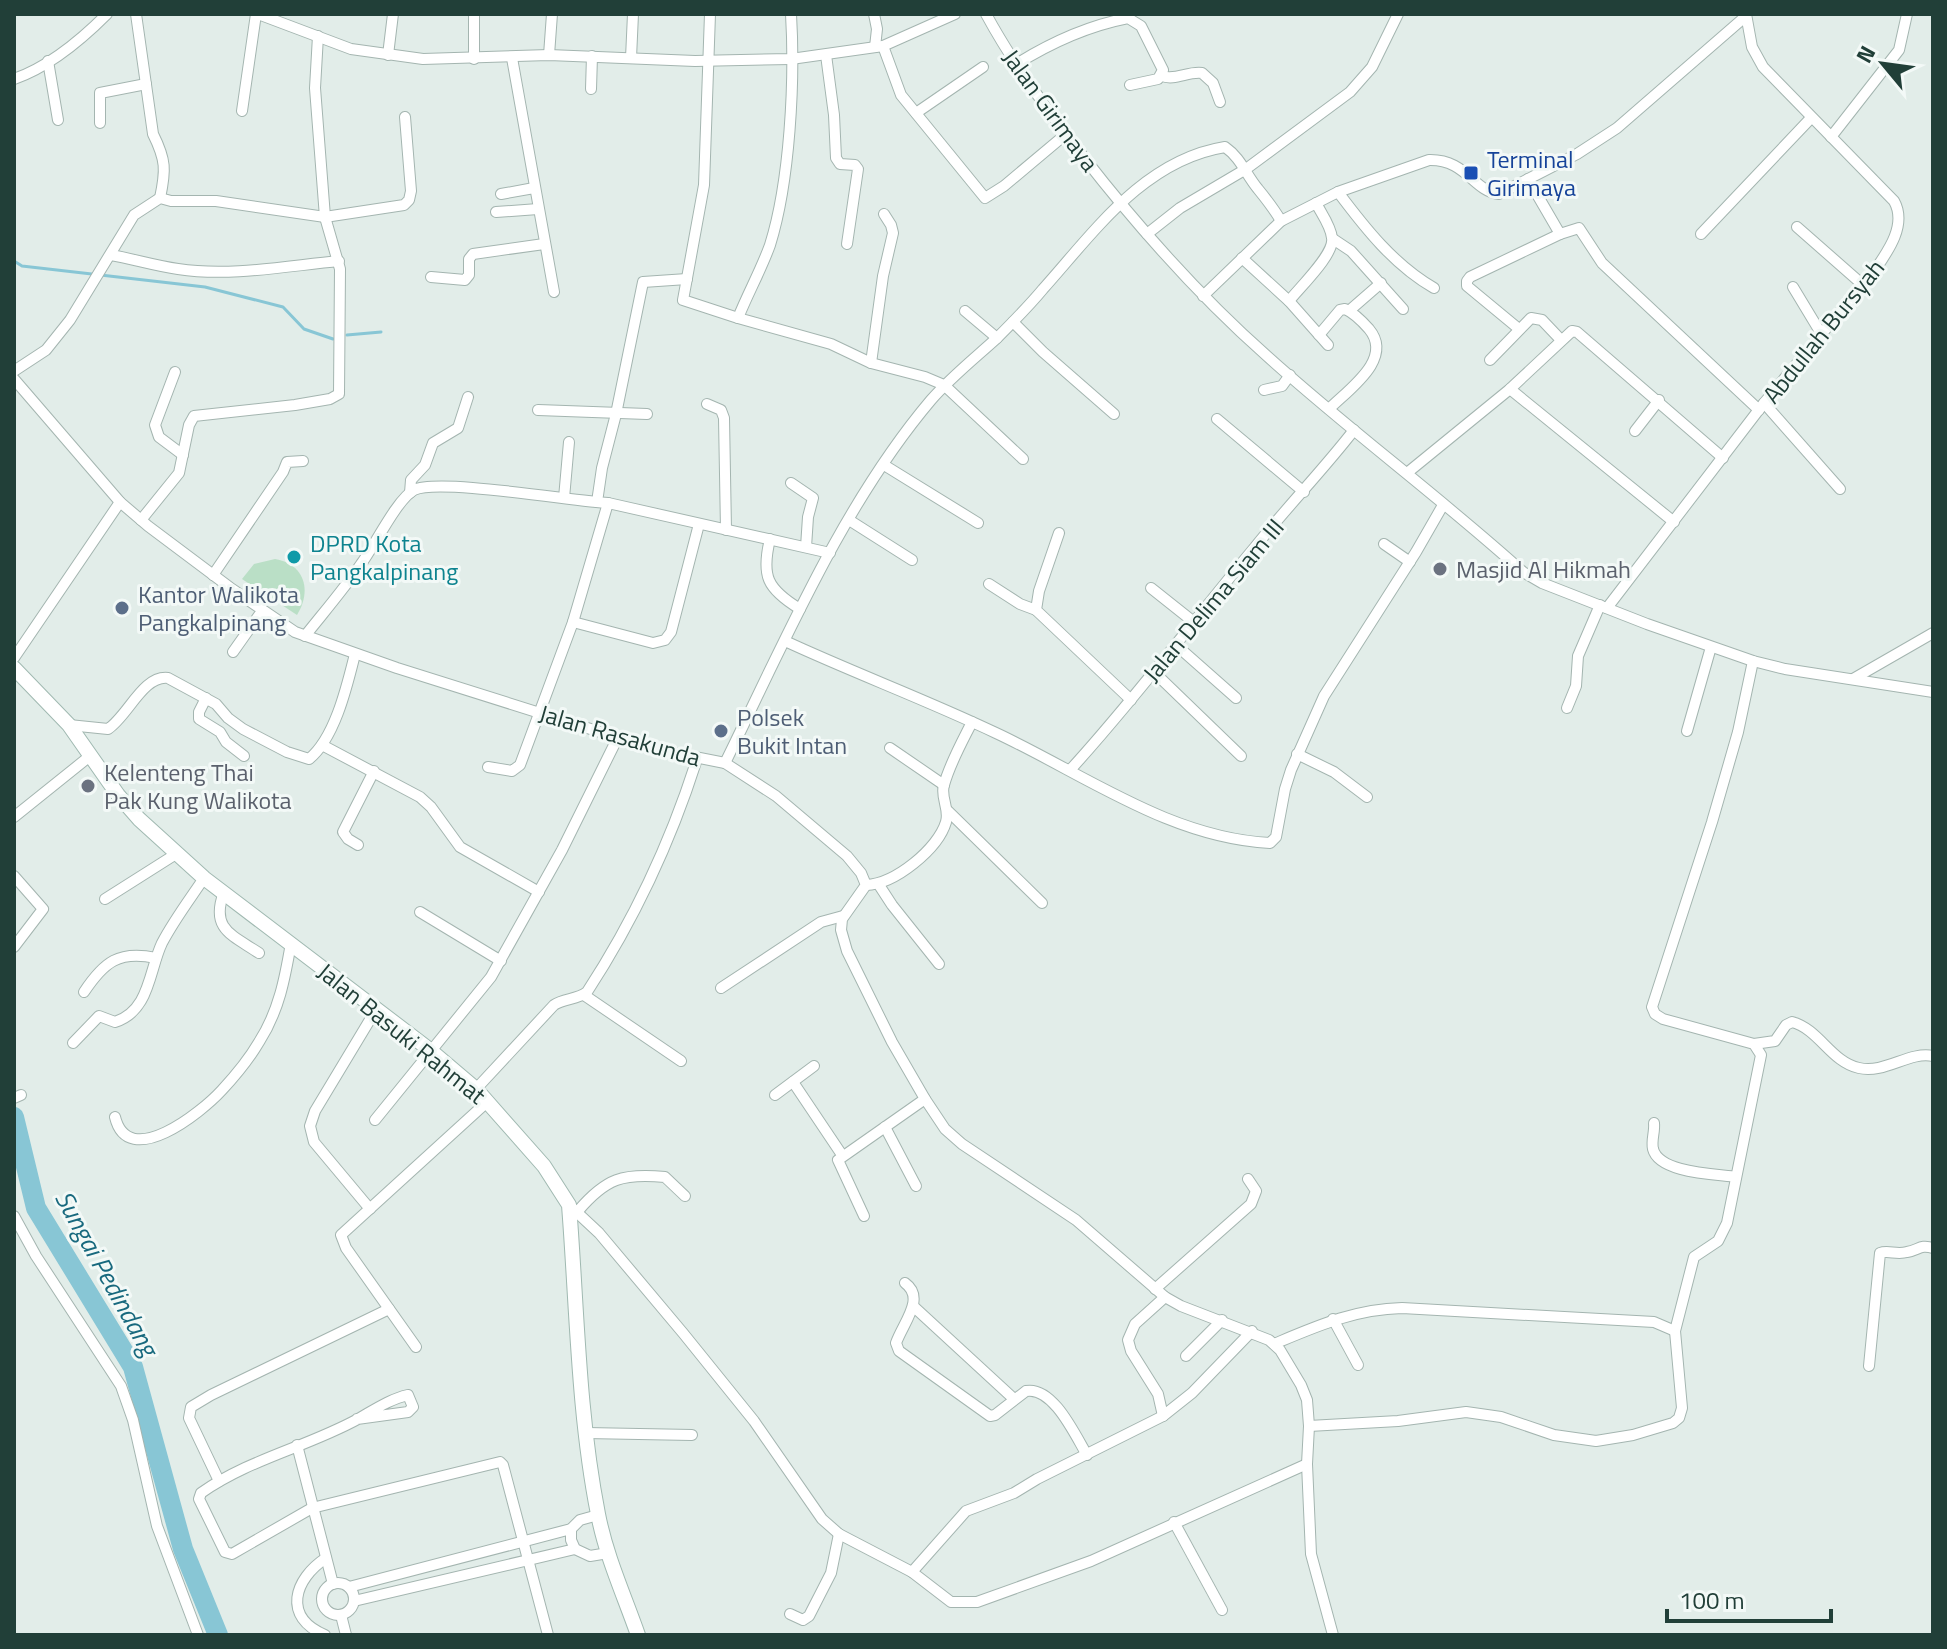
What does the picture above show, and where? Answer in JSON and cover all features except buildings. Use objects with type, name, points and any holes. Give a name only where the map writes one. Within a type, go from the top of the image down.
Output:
[{"type":"street","points":[[14,79],[85,36],[107,14]]},
{"type":"street","points":[[14,371],[46,350],[70,320],[134,215],[160,198],[166,172],[162,151],[153,134],[136,14]]},
{"type":"street","points":[[242,111],[257,14],[351,49],[423,59],[549,55],[711,61],[791,59],[879,47],[955,14]]},
{"type":"street","points":[[388,55],[393,14]]},
{"type":"street","points":[[474,14],[474,59]]},
{"type":"street","points":[[549,55],[552,14]]},
{"type":"street","points":[[631,58],[633,14]]},
{"type":"street","points":[[710,14],[711,61],[702,209],[684,302],[831,344],[871,363],[944,385],[1023,459]]},
{"type":"street","points":[[738,318],[769,246],[788,151],[791,14]]},
{"type":"street","points":[[874,14],[879,47],[901,95],[985,198],[1066,134]]},
{"type":"street","name":"Jalan Girimaya","points":[[986,14],[1015,65],[1066,134],[1120,203],[1203,296],[1329,409],[1531,578],[1753,661],[1933,692]]},
{"type":"street","points":[[1147,234],[1180,208],[1246,169],[1357,86],[1379,55],[1398,14]]},
{"type":"street","points":[[1831,137],[1899,50],[1907,14]]},
{"type":"street","points":[[1203,296],[1281,221],[1338,192],[1429,160],[1447,161],[1494,194],[1577,154],[1617,128],[1746,15]]},
{"type":"street","name":"Abdullah Bursyah","points":[[1567,708],[1576,686],[1578,656],[1604,607],[1863,285],[1884,257],[1899,223],[1899,212],[1894,201],[1811,118],[1757,58],[1746,15]]},
{"type":"street","points":[[1015,65],[1082,31],[1128,18],[1141,26],[1163,66],[1162,76]]},
{"type":"street","points":[[141,520],[176,479],[190,421],[198,414],[281,407],[330,399],[339,394],[339,261],[325,217],[316,99],[318,36]]},
{"type":"street","points":[[826,55],[836,161],[856,165],[858,169],[847,244]]},
{"type":"street","points":[[591,89],[592,56]]},
{"type":"street","points":[[512,58],[554,292]]},
{"type":"street","points":[[48,61],[58,120]]},
{"type":"street","points":[[916,113],[983,67]]},
{"type":"street","points":[[1130,85],[1162,76],[1170,79],[1202,73],[1213,83],[1220,102]]},
{"type":"street","points":[[100,123],[100,93],[146,84]]},
{"type":"street","points":[[160,198],[171,201],[216,201],[325,217],[407,203],[411,191],[405,117]]},
{"type":"street","points":[[1701,234],[1811,118]]},
{"type":"street","name":"Jalan Rasakunda","points":[[14,379],[120,502],[262,611],[305,636],[618,737],[697,759],[725,763],[800,609],[849,520],[912,424],[944,385],[1013,322],[1120,203],[1171,164],[1202,152],[1227,148],[1246,169]]},
{"type":"street","points":[[1246,169],[1281,221]]},
{"type":"street","points":[[1528,179],[1560,234]]},
{"type":"street","points":[[501,194],[534,188]]},
{"type":"street","points":[[1338,192],[1366,231],[1412,274],[1434,288]]},
{"type":"street","points":[[1316,203],[1333,239],[1351,251],[1403,309]]},
{"type":"street","points":[[496,212],[538,209]]},
{"type":"street","points":[[871,363],[883,276],[893,233],[884,214]]},
{"type":"street","points":[[1797,227],[1863,285]]},
{"type":"street","points":[[1519,329],[1467,286],[1467,281],[1560,234],[1579,228],[1602,263],[1762,407],[1840,489]]},
{"type":"street","points":[[1289,301],[1327,254],[1333,239]]},
{"type":"street","points":[[431,277],[465,280],[473,254],[544,244]]},
{"type":"street","points":[[111,255],[177,269],[212,271],[339,261]]},
{"type":"street","points":[[1242,258],[1289,301],[1328,345]]},
{"type":"street","points":[[488,767],[512,771],[518,768],[573,622],[602,503],[602,468],[643,282],[687,279]]},
{"type":"street","points":[[1319,335],[1340,310],[1350,310],[1381,283]]},
{"type":"street","points":[[1793,287],[1822,335]]},
{"type":"street","points":[[1329,409],[1366,372],[1378,351],[1371,331],[1350,310]]},
{"type":"street","points":[[965,311],[997,338]]},
{"type":"street","points":[[1490,360],[1526,321],[1536,318],[1542,320],[1561,340]]},
{"type":"street","points":[[1013,322],[1114,414]]},
{"type":"street","points":[[1407,473],[1510,389],[1570,331],[1577,332],[1659,400],[1723,458]]},
{"type":"street","points":[[175,372],[155,425],[159,437],[183,455]]},
{"type":"street","points":[[1264,390],[1280,387],[1290,375]]},
{"type":"street","points":[[1510,389],[1674,522]]},
{"type":"street","points":[[410,493],[411,480],[425,465],[433,443],[458,428],[468,397]]},
{"type":"street","points":[[1635,431],[1659,400]]},
{"type":"street","points":[[707,404],[721,410],[724,418],[726,530]]},
{"type":"street","points":[[538,410],[647,414]]},
{"type":"street","points":[[1217,419],[1304,492]]},
{"type":"street","name":"Jalan Delima Siam III","points":[[1071,769],[1354,430]]},
{"type":"street","points":[[564,498],[569,442]]},
{"type":"street","points":[[213,575],[283,472],[286,458],[303,461]]},
{"type":"street","points":[[884,465],[978,523]]},
{"type":"street","points":[[791,483],[813,498],[806,547]]},
{"type":"street","points":[[305,636],[361,564],[410,493],[419,488],[442,487],[602,503],[830,553]]},
{"type":"street","points":[[14,658],[120,502]]},
{"type":"street","points":[[785,641],[972,722],[1179,824],[1270,843],[1276,837],[1285,789],[1297,754],[1336,674],[1410,562],[1443,505]]},
{"type":"street","points":[[849,520],[912,560]]},
{"type":"street","points":[[573,622],[648,642],[665,640],[671,632],[699,524]]},
{"type":"street","points":[[1036,610],[1039,591],[1059,533]]},
{"type":"street","points":[[770,539],[766,564],[769,583],[779,596],[800,609]]},
{"type":"street","points":[[1384,544],[1410,562]]},
{"type":"street","points":[[989,584],[1016,602],[1036,610],[1131,700]]},
{"type":"street","points":[[1151,588],[1195,623]]},
{"type":"street","points":[[233,652],[262,611]]},
{"type":"street","points":[[1853,679],[1933,633]]},
{"type":"street","points":[[1176,645],[1236,698]]},
{"type":"street","points":[[1687,731],[1711,647]]},
{"type":"street","points":[[69,725],[108,729],[126,713],[143,691],[160,677],[168,678],[206,698],[243,729],[304,759],[311,758],[322,745],[342,702],[355,654]]},
{"type":"street","points":[[1753,661],[1738,732],[1712,822],[1652,1007],[1655,1014],[1663,1019],[1754,1044],[1775,1041],[1786,1025],[1792,1022],[1806,1028],[1842,1060],[1858,1068],[1878,1069],[1922,1056],[1933,1056]]},
{"type":"street","name":"Jalan Basuki Rahmat","points":[[14,668],[69,725],[118,795],[176,854],[377,1008],[476,1089],[544,1166],[574,1208],[586,1433],[598,1515],[608,1553],[638,1635]]},
{"type":"street","points":[[1154,672],[1241,756]]},
{"type":"street","points":[[206,698],[199,719],[220,732],[226,742],[244,756]]},
{"type":"street","points":[[972,722],[944,785],[948,811],[1042,903]]},
{"type":"street","points":[[375,1120],[478,994],[501,961],[618,737]]},
{"type":"street","points":[[322,745],[411,791],[427,802],[460,847],[539,892]]},
{"type":"street","points":[[890,748],[944,785]]},
{"type":"street","points":[[1297,754],[1334,772],[1367,797]]},
{"type":"street","points":[[14,817],[90,756]]},
{"type":"street","points":[[476,1089],[554,1005],[584,995],[598,976],[662,855],[684,803],[697,759]]},
{"type":"street","points":[[725,763],[776,796],[847,856],[866,885]]},
{"type":"street","points":[[358,845],[343,832],[374,771]]},
{"type":"street","points":[[866,885],[879,885],[914,863],[942,831],[948,811]]},
{"type":"street","points":[[105,899],[176,854]]},
{"type":"street","points":[[14,876],[20,887],[43,909],[14,947]]},
{"type":"street","points":[[73,1043],[99,1016],[115,1022],[131,1013],[147,990],[167,934],[204,878]]},
{"type":"street","points":[[866,885],[843,916],[841,930],[847,951],[892,1042],[945,1129],[962,1144],[1063,1211],[1160,1293],[1181,1306],[1252,1331],[1274,1344],[1305,1392],[1309,1426],[1307,1464],[1311,1554],[1333,1635]]},
{"type":"street","points":[[879,885],[939,964]]},
{"type":"street","points":[[224,892],[218,911],[220,919],[228,932],[259,953]]},
{"type":"street","points":[[420,912],[501,961]]},
{"type":"street","points":[[721,988],[821,922],[843,916]]},
{"type":"street","points":[[115,1117],[118,1129],[124,1136],[145,1140],[183,1121],[221,1091],[247,1060],[271,1021],[280,998],[291,943]]},
{"type":"street","points":[[84,992],[105,964],[131,955],[156,958]]},
{"type":"street","points":[[584,995],[681,1061]]},
{"type":"street","points":[[370,1209],[314,1142],[310,1126],[315,1111],[377,1008]]},
{"type":"street","points":[[1309,1426],[1398,1421],[1466,1412],[1501,1417],[1575,1439],[1596,1441],[1633,1435],[1679,1418],[1682,1408],[1675,1331],[1692,1261],[1695,1255],[1721,1237],[1760,1067],[1761,1052],[1754,1044]]},
{"type":"street","points":[[775,1095],[814,1066]]},
{"type":"street","points":[[793,1082],[842,1155]]},
{"type":"street","points":[[864,1216],[838,1164],[842,1155],[925,1099]]},
{"type":"street","points":[[416,1347],[341,1237],[487,1102]]},
{"type":"street","points":[[1654,1123],[1652,1147],[1660,1161],[1672,1167],[1736,1177]]},
{"type":"street","points":[[885,1127],[916,1186]]},
{"type":"street","points":[[685,1196],[665,1177],[623,1176],[609,1182],[574,1208],[683,1333],[754,1421],[811,1506],[839,1534],[912,1572],[951,1602],[977,1602],[1091,1561],[1307,1464]]},
{"type":"street","points":[[1163,1416],[1158,1394],[1128,1340],[1135,1324],[1160,1293],[1251,1204],[1256,1191],[1248,1179]]},
{"type":"street","points":[[14,1216],[36,1256],[121,1386],[133,1420],[157,1526],[198,1635]]},
{"type":"street","points":[[1869,1366],[1880,1252],[1905,1253],[1923,1245],[1933,1248]]},
{"type":"street","points":[[905,1283],[914,1290],[913,1306],[896,1343],[899,1351],[987,1415],[995,1415],[1029,1390],[1044,1393],[1057,1407],[1087,1455]]},
{"type":"street","points":[[913,1306],[1014,1399]]},
{"type":"street","points":[[1274,1344],[1333,1319],[1375,1309],[1402,1308],[1654,1322],[1675,1331]]},
{"type":"street","points":[[219,1481],[189,1418],[191,1407],[389,1309]]},
{"type":"street","points":[[1333,1319],[1358,1365]]},
{"type":"street","points":[[1186,1356],[1222,1320]]},
{"type":"street","points":[[912,1572],[966,1511],[1014,1493],[1163,1416],[1200,1386],[1252,1331]]},
{"type":"street","points":[[357,1419],[408,1412],[413,1407],[412,1401],[406,1395],[219,1481],[201,1493],[199,1499],[227,1554],[312,1508],[500,1462],[548,1635]]},
{"type":"street","points":[[586,1433],[692,1435]]},
{"type":"street","points":[[297,1445],[333,1584]]},
{"type":"street","points":[[349,1587],[354,1601],[350,1610],[341,1615],[324,1607],[324,1594],[333,1584],[349,1587],[571,1529],[580,1520],[598,1515]]},
{"type":"street","points":[[1174,1522],[1222,1610]]},
{"type":"street","points":[[571,1529],[575,1549]]},
{"type":"street","points":[[790,1614],[803,1620],[809,1616],[831,1573],[839,1534]]},
{"type":"street","points":[[354,1601],[575,1549],[590,1556],[608,1553]]},
{"type":"street","points":[[325,1635],[304,1621],[297,1603],[305,1577],[326,1558]]},
{"type":"street","points":[[341,1615],[346,1635]]},
{"type":"green space","points":[[275,559],[293,566],[303,580],[304,597],[297,615],[242,579],[254,564]]},
{"type":"waterway","points":[[14,261],[22,266],[205,287],[283,307],[304,329],[333,339]]},
{"type":"waterway","points":[[347,335],[381,332]]},
{"type":"waterway","name":"Sungai Pedindang","points":[[14,1117],[36,1208],[133,1367],[183,1549],[218,1635]]},
{"type":"place","name":"Terminal Girimaya","points":[[1471,173]]},
{"type":"place","name":"DPRD Kota Pangkalpinang","points":[[294,557]]},
{"type":"place","name":"Masjid Al Hikmah","points":[[1440,569]]},
{"type":"place","name":"Kantor Walikota Pangkalpinang","points":[[122,608]]},
{"type":"place","name":"Polsek Bukit Intan","points":[[721,731]]},
{"type":"place","name":"Kelenteng Thai Pak Kung Walikota","points":[[88,786]]}]
